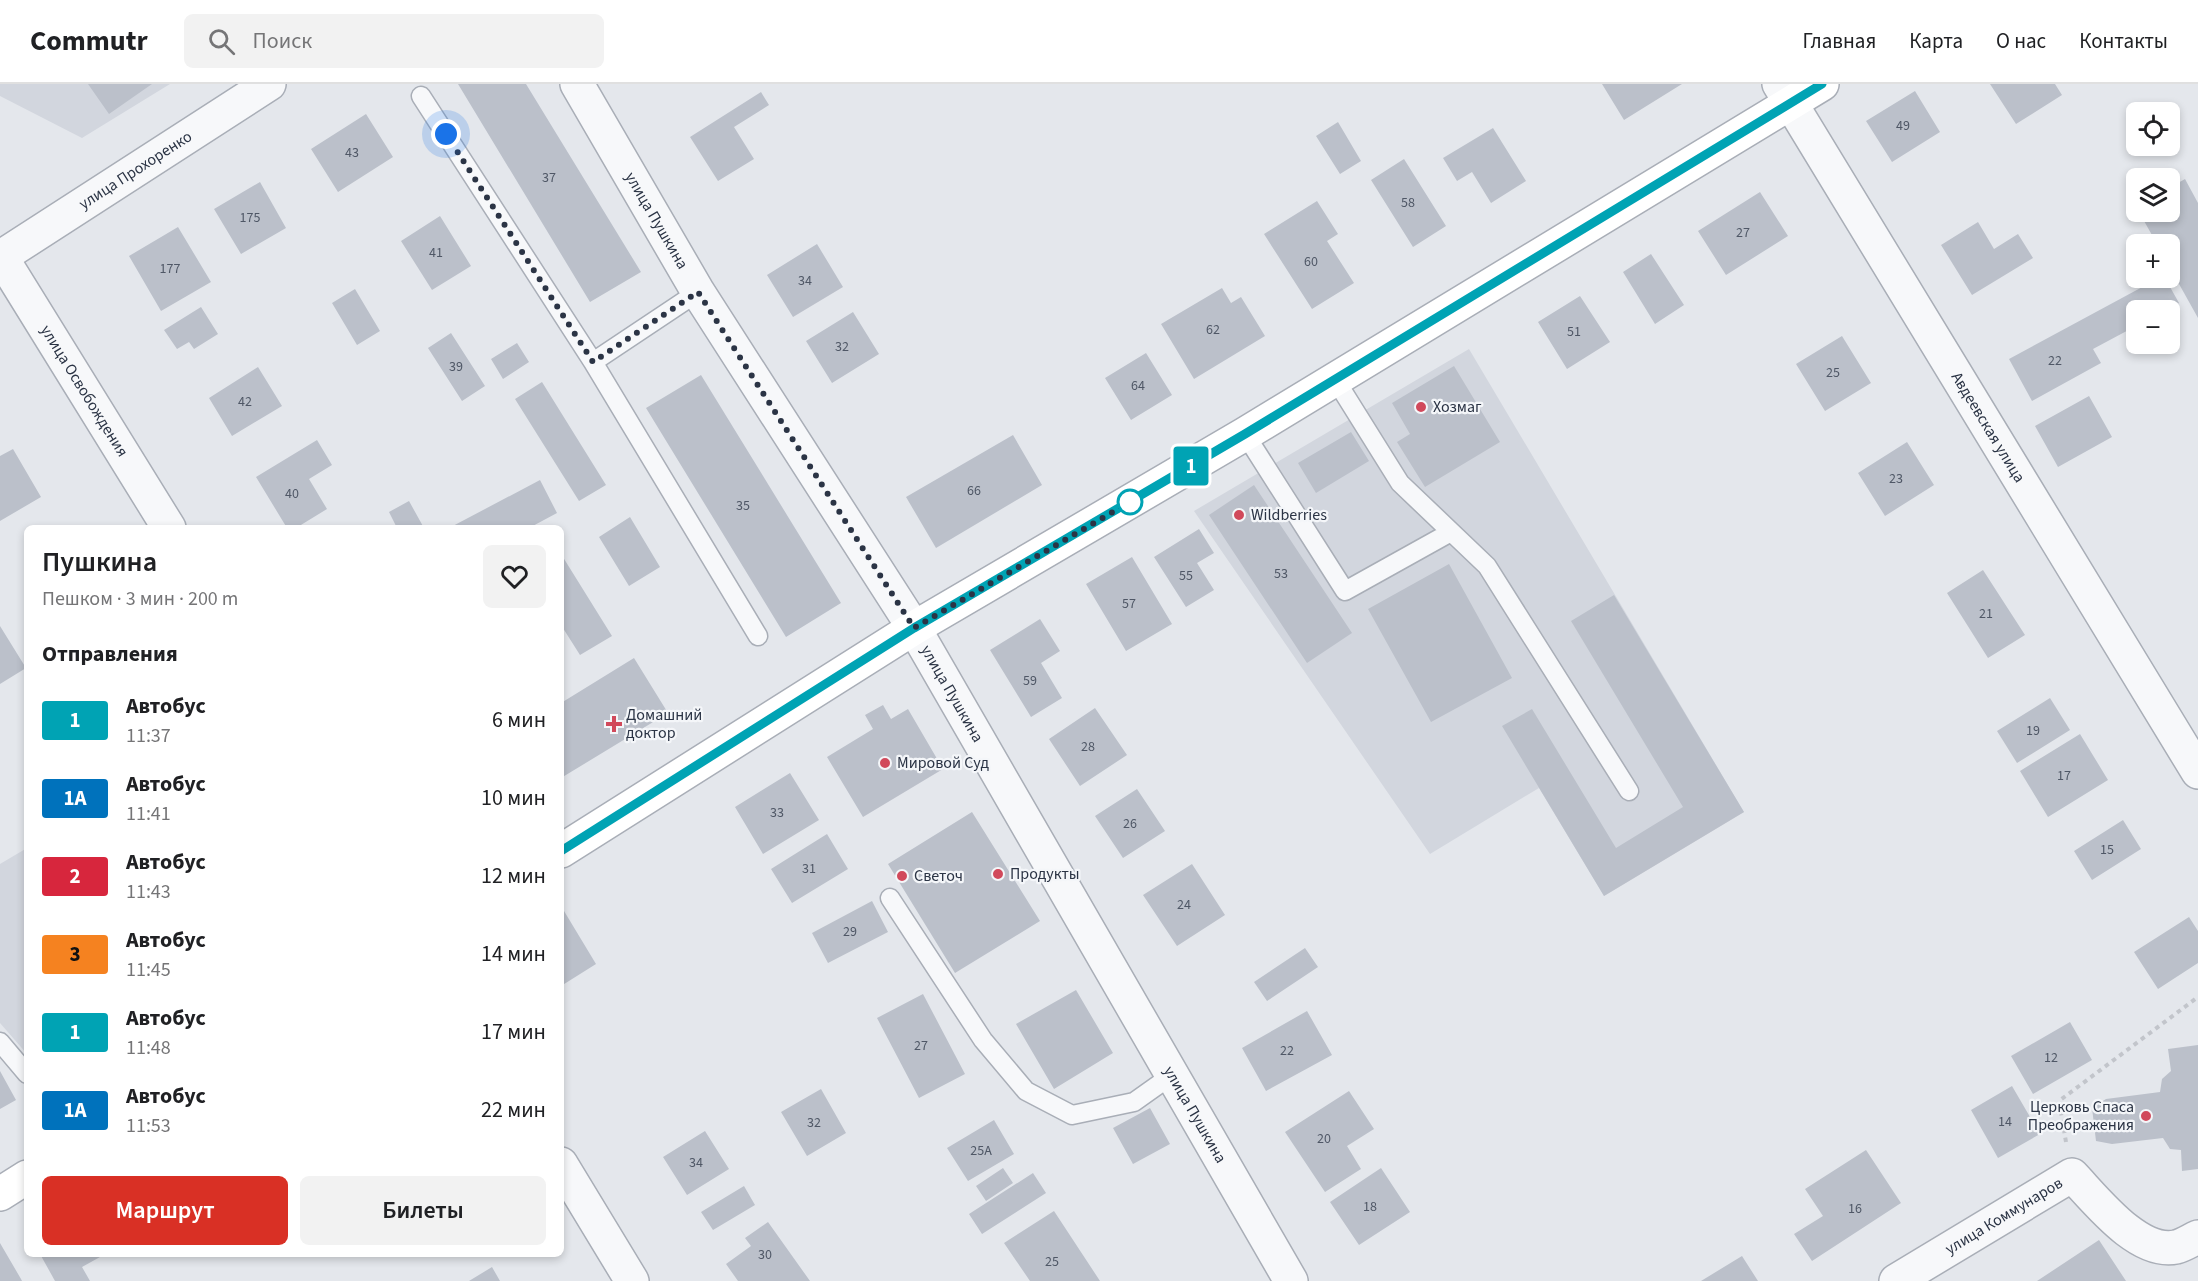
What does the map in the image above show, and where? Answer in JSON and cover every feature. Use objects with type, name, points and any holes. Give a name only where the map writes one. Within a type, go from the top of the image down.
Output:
[{"type":"main road","points":[[564,849],[914,628],[1335,379],[1784,94],[1822,84]]},
{"type":"main road","points":[[0,1194],[24,1180]]},
{"type":"street","name":"улица Прохоренко","points":[[1,256],[269,84]]},
{"type":"street","name":"улица Пушкина","points":[[577,84],[698,292],[914,628],[1292,1281]]},
{"type":"street","name":"Авдеевская улица","points":[[1784,94],[2198,772]]},
{"type":"street","name":"улица Освобождения","points":[[1,256],[167,525]]},
{"type":"street","points":[[564,1169],[632,1281]]},
{"type":"street","name":"улица Коммунаров","points":[[1896,1281],[2073,1175],[2121,1225],[2151,1245],[2175,1247],[2198,1237]]},
{"type":"lane","points":[[421,96],[593,362],[758,636]]},
{"type":"lane","points":[[593,362],[698,292]]},
{"type":"lane","points":[[1335,379],[1400,483],[1487,566],[1629,791]]},
{"type":"lane","points":[[1245,434],[1345,591],[1451,532]]},
{"type":"lane","points":[[890,898],[983,1040],[1026,1091],[1072,1115],[1134,1102],[1172,1075]]},
{"type":"lane","points":[[0,1042],[24,1070]]},
{"type":"path","points":[[2073,1175],[2062,1128],[2059,1101],[2198,997]]},
{"type":"path","points":[[2062,1128],[2094,1124]]},
{"type":"shaded area","points":[[0,84],[170,84],[82,138],[0,96]]},
{"type":"shaded area","points":[[1469,349],[1744,812],[1604,896],[1539,788],[1430,854],[1194,511]]},
{"type":"shaded area","points":[[24,850],[24,1051],[0,1023],[0,864]]},
{"type":"building","points":[[88,84],[152,84],[109,114]]},
{"type":"building","points":[[458,84],[526,84],[641,272],[590,302]]},
{"type":"building","points":[[1602,84],[1682,84],[1624,120]]},
{"type":"building","points":[[1990,84],[2055,84],[2062,95],[2016,124]]},
{"type":"building","points":[[1915,91],[1940,132],[1892,162],[1866,121]]},
{"type":"building","points":[[761,92],[769,105],[734,127],[754,159],[718,181],[690,137]]},
{"type":"building","points":[[366,114],[393,157],[338,192],[311,149]]},
{"type":"building","points":[[1338,122],[1361,161],[1340,174],[1316,136]]},
{"type":"building","points":[[1493,128],[1526,181],[1491,203],[1472,172],[1457,181],[1443,158]]},
{"type":"building","points":[[1404,159],[1446,226],[1413,247],[1371,180]]},
{"type":"building","points":[[2185,179],[2198,203],[2198,318],[2180,286],[2180,234],[2151,234],[2145,222],[2180,222],[2180,182]]},
{"type":"building","points":[[260,182],[286,228],[241,254],[214,209]]},
{"type":"building","points":[[1760,192],[1788,236],[1726,275],[1698,231]]},
{"type":"building","points":[[1317,201],[1338,234],[1327,241],[1354,283],[1312,309],[1264,234]]},
{"type":"building","points":[[440,216],[471,266],[432,290],[401,241]]},
{"type":"building","points":[[1978,222],[1994,249],[2018,234],[2033,258],[1972,295],[1941,245]]},
{"type":"building","points":[[178,227],[211,282],[161,311],[129,256]]},
{"type":"building","points":[[817,244],[843,287],[793,317],[767,275]]},
{"type":"building","points":[[1651,254],[1684,305],[1655,324],[1623,272]]},
{"type":"building","points":[[1222,288],[1231,303],[1241,297],[1265,336],[1194,379],[1161,324]]},
{"type":"building","points":[[2140,288],[2171,288],[2177,300],[2126,300],[2126,331],[2093,349],[2101,363],[2032,401],[2009,359]]},
{"type":"building","points":[[355,289],[380,331],[357,345],[332,303]]},
{"type":"building","points":[[1580,296],[1610,342],[1567,369],[1538,322]]},
{"type":"building","points":[[201,307],[218,334],[194,349],[189,342],[177,349],[164,330]]},
{"type":"building","points":[[853,312],[879,354],[832,383],[806,341]]},
{"type":"building","points":[[451,333],[485,386],[462,401],[428,348]]},
{"type":"building","points":[[1842,336],[1871,383],[1825,411],[1796,364]]},
{"type":"building","points":[[517,343],[529,362],[503,379],[491,359]]},
{"type":"building","points":[[1146,353],[1172,395],[1131,420],[1105,378]]},
{"type":"building","points":[[1454,366],[1500,442],[1425,487],[1397,442],[1410,434],[1392,403]]},
{"type":"building","points":[[258,367],[282,406],[232,436],[209,398]]},
{"type":"building","points":[[701,375],[841,603],[786,637],[646,408]]},
{"type":"building","points":[[542,382],[606,485],[579,501],[515,399]]},
{"type":"building","points":[[2089,396],[2112,437],[2058,467],[2035,426]]},
{"type":"building","points":[[1351,432],[1369,461],[1316,493],[1298,463]]},
{"type":"building","points":[[1013,435],[1042,485],[936,548],[906,497]]},
{"type":"building","points":[[317,440],[332,465],[309,479],[327,509],[301,525],[285,525],[256,477]]},
{"type":"building","points":[[1907,442],[1934,485],[1885,516],[1858,473]]},
{"type":"building","points":[[13,449],[41,497],[0,521],[0,456]]},
{"type":"building","points":[[540,480],[557,513],[535,525],[455,525]]},
{"type":"building","points":[[1254,485],[1352,633],[1307,663],[1209,515]]},
{"type":"building","points":[[409,501],[422,525],[396,525],[389,512]]},
{"type":"building","points":[[630,517],[660,567],[629,586],[599,537]]},
{"type":"building","points":[[1199,529],[1214,553],[1197,563],[1214,590],[1186,607],[1154,557]]},
{"type":"building","points":[[1132,557],[1172,624],[1126,651],[1086,584]]},
{"type":"building","points":[[564,559],[612,636],[580,655],[564,630]]},
{"type":"building","points":[[1449,564],[1512,678],[1431,722],[1368,609]]},
{"type":"building","points":[[1983,570],[2025,635],[1988,658],[1947,593]]},
{"type":"building","points":[[1614,595],[1744,812],[1604,896],[1502,726],[1532,709],[1616,848],[1683,807],[1571,621]]},
{"type":"building","points":[[1040,619],[1060,651],[1041,663],[1062,698],[1031,717],[990,650]]},
{"type":"building","points":[[0,626],[24,665],[24,669],[0,684]]},
{"type":"building","points":[[634,658],[668,713],[564,776],[564,701]]},
{"type":"building","points":[[2050,698],[2070,730],[2017,763],[1997,731]]},
{"type":"building","name":"Мировой Суд","points":[[883,705],[891,719],[908,709],[943,769],[863,817],[827,757],[873,729],[865,715]]},
{"type":"building","points":[[1095,708],[1127,755],[1080,786],[1049,739]]},
{"type":"building","points":[[2080,734],[2108,780],[2048,817],[2020,771]]},
{"type":"building","points":[[790,773],[819,820],[763,854],[735,807]]},
{"type":"building","points":[[1137,789],[1165,831],[1123,858],[1095,816]]},
{"type":"building","points":[[972,812],[1040,921],[955,973],[888,864]]},
{"type":"building","points":[[2123,820],[2141,849],[2092,880],[2074,851]]},
{"type":"building","points":[[827,834],[848,869],[792,903],[771,869]]},
{"type":"building","points":[[1192,864],[1225,915],[1177,946],[1143,895]]},
{"type":"building","points":[[872,901],[888,932],[828,963],[812,933]]},
{"type":"building","points":[[564,911],[596,964],[564,984]]},
{"type":"building","points":[[2189,917],[2198,931],[2198,963],[2158,989],[2134,952]]},
{"type":"building","points":[[1305,948],[1318,967],[1267,1001],[1254,982]]},
{"type":"building","points":[[1076,990],[1113,1053],[1054,1089],[1016,1024]]},
{"type":"building","points":[[923,994],[965,1074],[919,1098],[877,1018]]},
{"type":"building","points":[[1307,1011],[1332,1055],[1266,1091],[1242,1048]]},
{"type":"building","points":[[2070,1022],[2092,1060],[2033,1094],[2011,1056]]},
{"type":"building","name":"Церковь Спаса Преображения","points":[[2198,1045],[2198,1169],[2182,1171],[2181,1150],[2170,1149],[2163,1138],[2112,1144],[2096,1141],[2092,1108],[2106,1099],[2160,1092],[2162,1079],[2171,1071],[2168,1049]]},
{"type":"building","points":[[0,1071],[16,1100],[0,1109]]},
{"type":"building","points":[[2012,1086],[2040,1134],[1998,1158],[1971,1110]]},
{"type":"building","points":[[821,1089],[846,1133],[807,1156],[781,1112]]},
{"type":"building","points":[[1349,1091],[1374,1129],[1347,1146],[1361,1169],[1325,1192],[1285,1132]]},
{"type":"building","points":[[1150,1108],[1170,1144],[1133,1164],[1113,1128]]},
{"type":"building","points":[[994,1120],[1014,1154],[968,1181],[947,1148]]},
{"type":"building","points":[[705,1131],[729,1169],[687,1195],[663,1157]]},
{"type":"building","points":[[1866,1150],[1901,1203],[1812,1261],[1794,1234],[1823,1216],[1805,1189]]},
{"type":"building","points":[[1003,1168],[1013,1183],[986,1201],[976,1186]]},
{"type":"building","points":[[1381,1168],[1410,1212],[1359,1245],[1330,1202]]},
{"type":"building","points":[[1033,1173],[1046,1193],[982,1234],[969,1214]]},
{"type":"building","points":[[744,1186],[755,1205],[713,1230],[701,1212]]},
{"type":"building","points":[[1054,1211],[1100,1281],[1030,1281],[1004,1243]]},
{"type":"building","points":[[768,1222],[810,1281],[738,1281],[726,1264],[751,1246],[745,1238]]},
{"type":"building","points":[[2099,1240],[2126,1281],[2037,1281]]},
{"type":"building","points":[[0,1243],[21,1279],[22,1281],[0,1281]]},
{"type":"building","points":[[1742,1256],[1758,1281],[1701,1281]]},
{"type":"building","points":[[42,1257],[100,1257],[82,1267],[90,1281],[55,1281]]},
{"type":"building","points":[[492,1267],[500,1281],[469,1281]]},
{"type":"bus line","name":"1","points":[[564,849],[914,628],[1245,434],[1822,84]]},
{"type":"place","name":"Хозмаг","points":[[1421,407]]},
{"type":"place","name":"Wildberries","points":[[1239,515]]},
{"type":"place","name":"Домашний доктор","points":[[614,724]]},
{"type":"place","name":"Мировой Суд","points":[[885,763]]},
{"type":"place","name":"Продукты","points":[[998,874]]},
{"type":"place","name":"Светоч","points":[[902,876]]},
{"type":"place","name":"Церковь Спаса Преображения","points":[[2146,1116]]},
{"type":"route","points":[[446,134],[593,362],[698,292],[914,628],[1130,502]]}]
